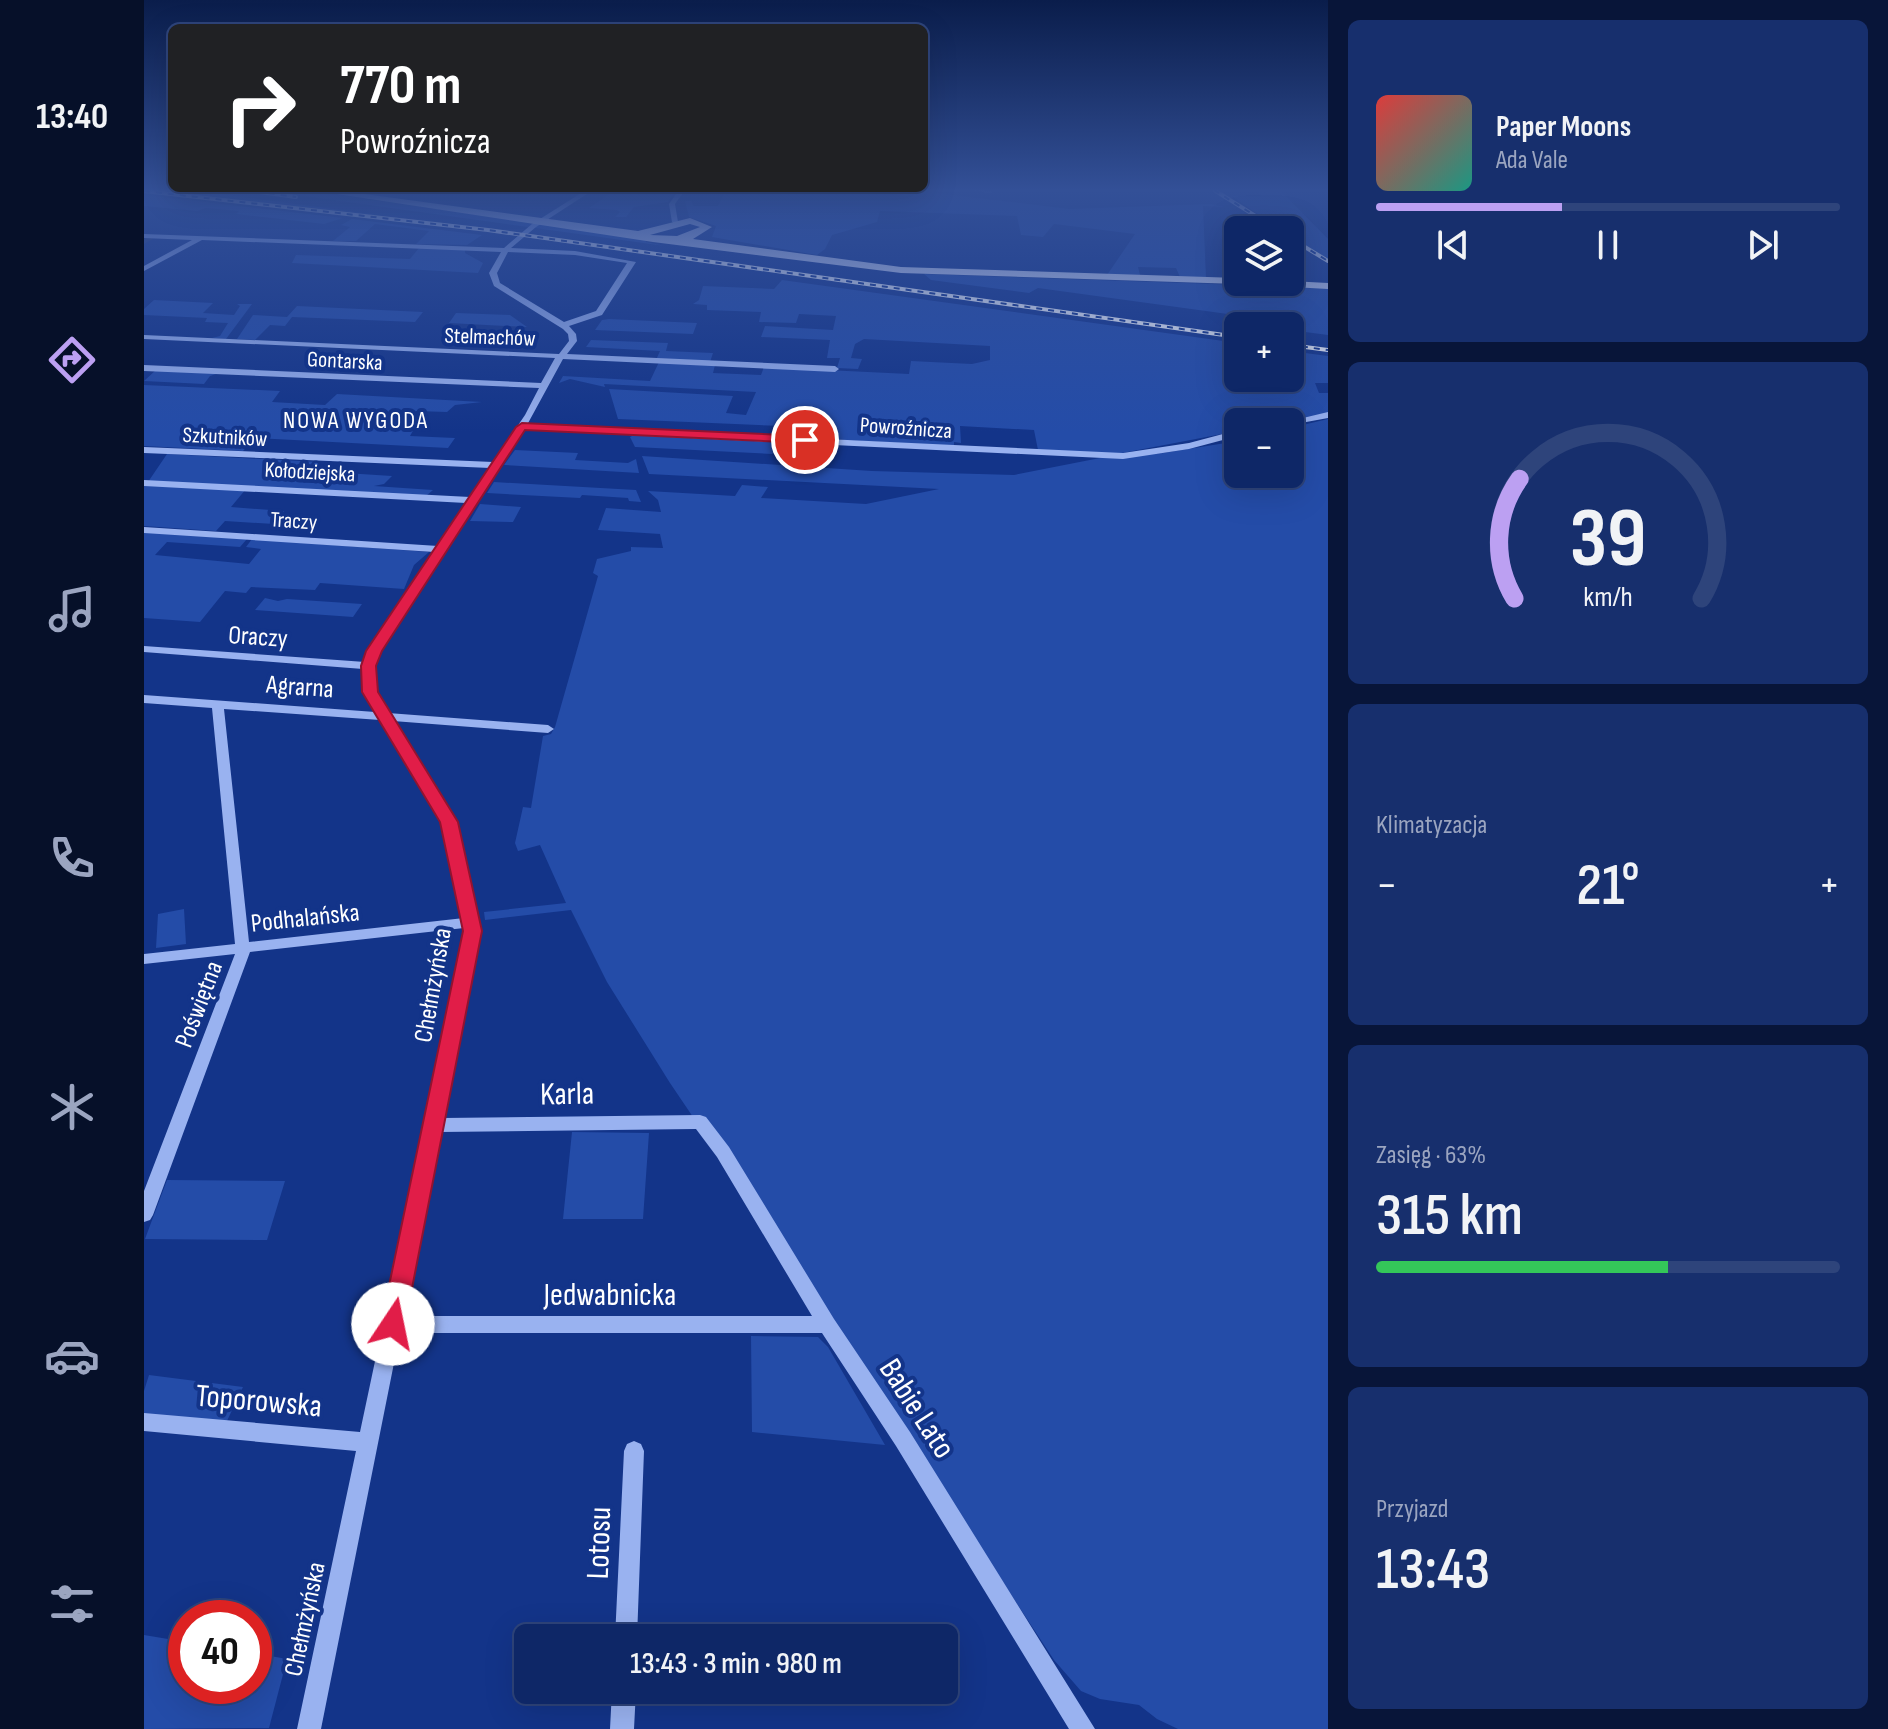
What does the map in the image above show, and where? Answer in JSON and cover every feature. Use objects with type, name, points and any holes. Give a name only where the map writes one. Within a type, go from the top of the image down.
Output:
[{"type":"main road","points":[[922,271],[1224,281]]},
{"type":"main road","points":[[1304,285],[1328,286]]},
{"type":"street","points":[[368,666],[375,649],[522,427],[573,338],[564,325],[498,286],[494,271]]},
{"type":"street","points":[[564,325],[599,313],[625,271]]},
{"type":"street","name":"Stelmachów","points":[[144,337],[835,369]]},
{"type":"street","name":"Gontarska","points":[[144,368],[544,386]]},
{"type":"street","points":[[1304,419],[1328,415]]},
{"type":"street","name":"Powroźnicza","points":[[522,427],[1123,456],[1189,446],[1224,437]]},
{"type":"street","name":"Szkutników","points":[[144,450],[497,465]]},
{"type":"street","name":"Kołodziejska","points":[[144,483],[473,500]]},
{"type":"street","name":"Traczy","points":[[144,530],[441,549]]},
{"type":"street","name":"Oraczy","points":[[144,649],[368,666]]},
{"type":"street","name":"Chełmżyńska","points":[[309,1729],[471,943],[472,922],[449,822],[370,692],[368,666]]},
{"type":"street","name":"Agrarna","points":[[144,699],[548,729]]},
{"type":"street","name":"Poświętna","points":[[144,1215],[243,948],[217,711],[219,705]]},
{"type":"street","name":"Podhalańska","points":[[144,959],[472,922]]},
{"type":"street","name":"Karla","points":[[434,1125],[700,1122]]},
{"type":"street","name":"Babie Lato","points":[[700,1122],[723,1152],[827,1325],[903,1439],[1083,1729]]},
{"type":"street","name":"Jedwabnicka","points":[[393,1324],[827,1325]]},
{"type":"street","name":"Toporowska","points":[[144,1422],[369,1443]]},
{"type":"street","name":"Lotosu","points":[[627,1624],[634,1451]]},
{"type":"street","points":[[622,1729],[623,1704]]},
{"type":"shaded area","points":[[435,271],[479,271],[478,273]]},
{"type":"shaded area","points":[[1110,271],[1139,271],[1140,275],[1107,275]]},
{"type":"shaded area","points":[[1177,271],[1206,271],[1206,278],[1180,277]]},
{"type":"shaded area","points":[[924,274],[1224,284],[1224,296],[1304,296],[1304,287],[1328,288],[1328,335],[1304,332],[1304,312],[1224,313],[1038,288],[1029,293],[931,280]]},
{"type":"shaded area","points":[[782,280],[1224,341],[1224,392],[1304,392],[1304,353],[1328,356],[1328,383],[1315,383],[1319,393],[1328,393],[1328,413],[1304,418],[1304,408],[1224,408],[1224,434],[1117,454],[1038,450],[1034,430],[960,426],[961,443],[954,442],[954,446],[808,438],[811,434],[801,432],[806,427],[618,419],[609,389],[733,396],[726,413],[746,415],[756,392],[604,384],[605,387],[570,379],[559,383],[563,376],[650,381],[659,362],[715,365],[713,373],[761,375],[764,367],[909,374],[911,361],[972,364],[990,360],[990,346],[864,339],[855,344],[851,358],[862,359],[858,369],[837,368],[840,358],[827,358],[830,340],[761,337],[765,326],[833,330],[836,316],[799,314],[796,323],[759,322],[761,312],[707,310],[707,305],[693,304],[699,300],[703,286],[774,289]]},
{"type":"shaded area","points":[[154,300],[213,303],[203,313],[234,315],[240,306],[237,304],[252,304],[226,339],[212,338],[220,336],[228,323],[205,322],[207,318],[144,315],[144,309]]},
{"type":"shaded area","points":[[297,306],[423,312],[415,322],[292,317],[285,326],[270,325],[255,340],[237,339],[253,315],[287,317]]},
{"type":"shaded area","points":[[456,313],[510,315],[527,327],[449,323]]},
{"type":"shaded area","points":[[602,320],[697,323],[693,334],[595,330]]},
{"type":"shaded area","points":[[591,340],[668,343],[666,351],[713,353],[710,362],[656,360],[660,351],[586,347]]},
{"type":"shaded area","points":[[156,370],[219,373],[210,376],[204,384],[144,381]]},
{"type":"shaded area","points":[[144,385],[280,391],[272,402],[325,405],[337,394],[482,402],[455,405],[447,412],[416,411],[411,421],[418,422],[410,436],[455,438],[448,448],[255,438],[243,451],[144,446]]},
{"type":"shaded area","points":[[1328,419],[1328,1729],[1178,1729],[1157,1719],[1139,1705],[1100,1699],[1081,1691],[1054,1660],[670,1083],[607,982],[571,910],[485,920],[484,912],[566,903],[540,845],[518,851],[515,843],[523,807],[531,808],[543,736],[551,734],[555,727],[598,576],[593,573],[597,559],[631,551],[631,547],[663,548],[660,534],[598,530],[606,508],[661,512],[658,500],[648,491],[735,496],[742,485],[768,487],[761,498],[866,504],[939,489],[649,474],[642,456],[872,471],[1014,475],[1105,457],[1163,453],[1224,443],[1224,488],[1304,488],[1304,425]]},
{"type":"shaded area","points":[[630,437],[789,440],[772,454],[635,447]]},
{"type":"shaded area","points":[[515,450],[578,453],[575,460],[628,463],[636,459],[639,473],[504,465]]},
{"type":"shaded area","points":[[167,454],[320,462],[314,471],[392,476],[384,484],[374,486],[433,490],[426,496],[148,482]]},
{"type":"shaded area","points":[[494,482],[636,490],[641,502],[629,501],[628,498],[582,495],[580,498],[487,493]]},
{"type":"shaded area","points":[[144,484],[246,489],[231,507],[284,511],[274,524],[225,521],[216,531],[144,526]]},
{"type":"shaded area","points":[[480,504],[521,507],[513,522],[470,521]]},
{"type":"shaded area","points":[[144,532],[247,539],[240,547],[167,542],[155,555],[249,564],[261,549],[246,547],[252,539],[429,552],[414,565],[404,589],[320,583],[315,590],[251,587],[246,593],[225,591],[200,622],[144,618]]},
{"type":"shaded area","points":[[265,598],[362,604],[353,617],[255,610]]},
{"type":"shaded area","points":[[184,909],[186,944],[156,948],[158,914]]},
{"type":"shaded area","points":[[572,1132],[649,1133],[643,1219],[563,1219]]},
{"type":"shaded area","points":[[167,1180],[285,1181],[267,1240],[145,1239]]},
{"type":"shaded area","points":[[751,1336],[818,1337],[828,1347],[885,1445],[752,1432]]},
{"type":"shaded area","points":[[149,1375],[243,1387],[226,1423],[144,1415],[144,1391]]},
{"type":"shaded area","points":[[144,1635],[168,1639],[168,1704],[272,1704],[272,1656],[287,1659],[269,1728],[144,1729]]},
{"type":"railway","points":[[773,271],[1224,335]]},
{"type":"railway","points":[[1304,347],[1328,350]]},
{"type":"district","name":"NOWA WYGODA","points":[[356,420]]},
{"type":"route","points":[[393,1324],[473,931],[449,822],[370,692],[370,659],[522,427],[805,440]]}]
